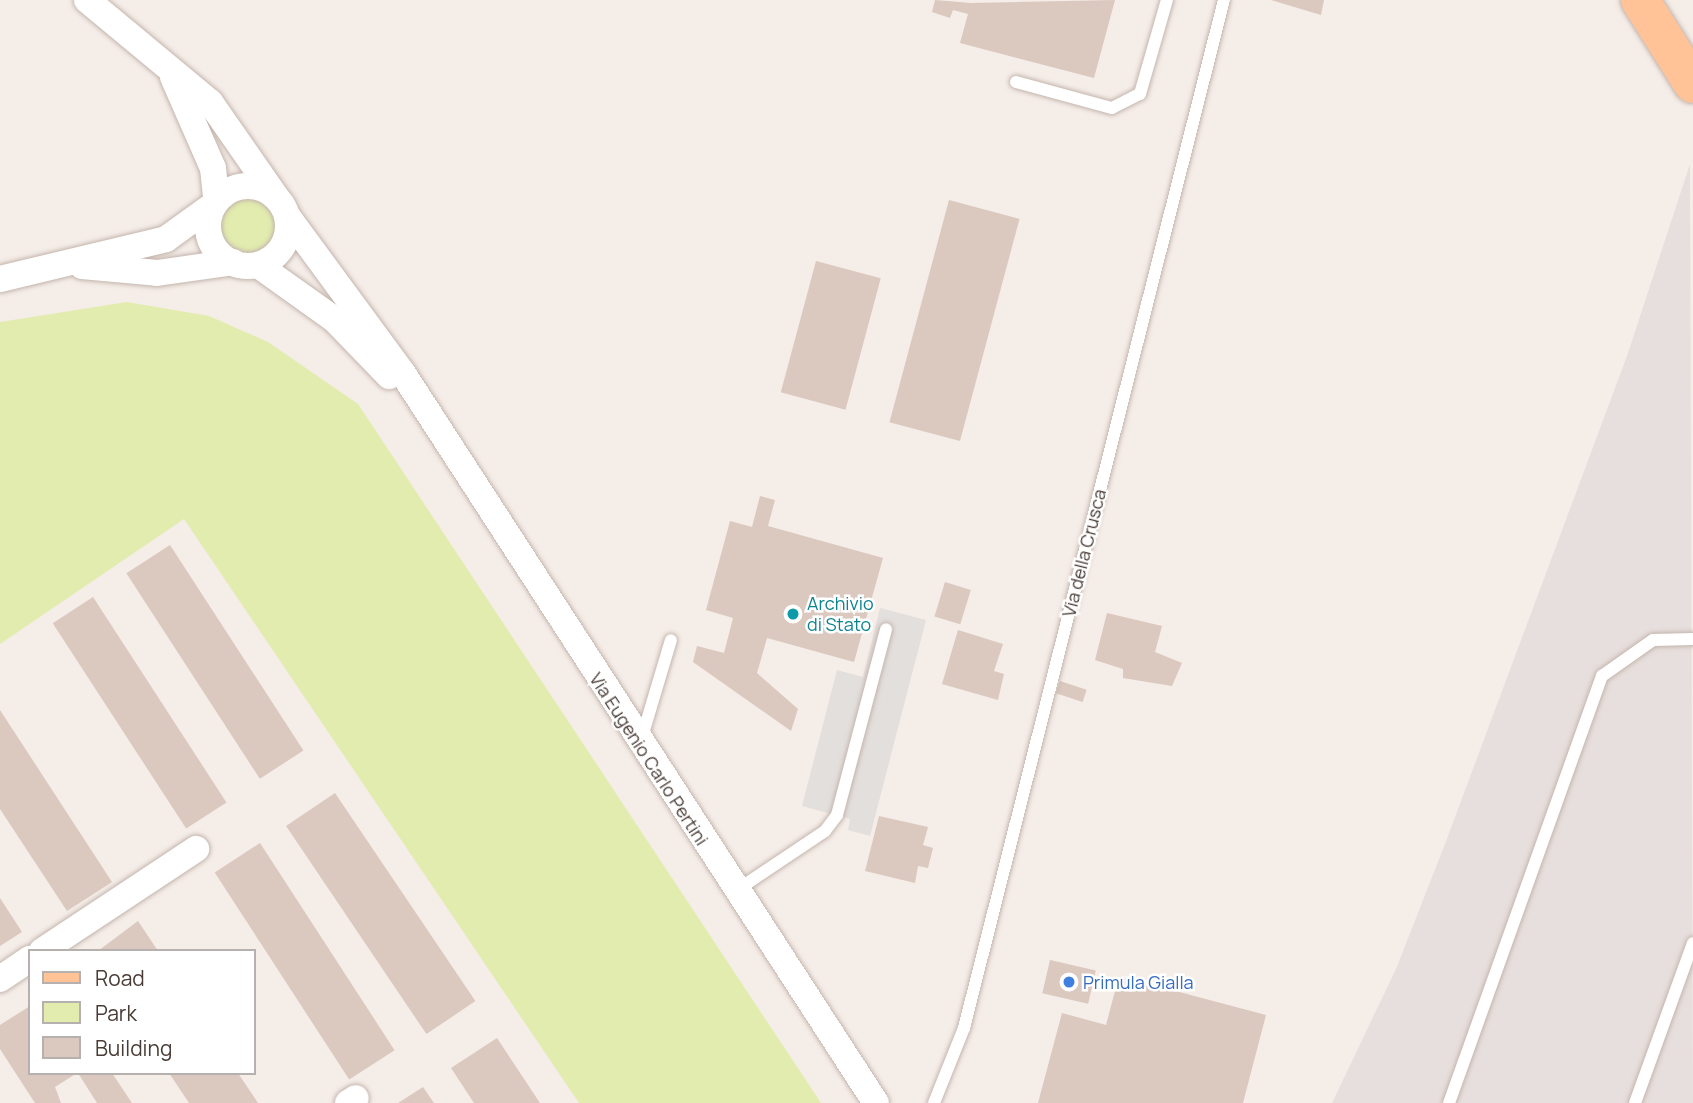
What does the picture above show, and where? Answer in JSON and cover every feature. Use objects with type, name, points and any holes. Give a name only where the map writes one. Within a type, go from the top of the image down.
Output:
[{"type":"main road","points":[[1640,0],[1693,84]]},
{"type":"street","name":"Via Eugenio Carlo Pertini","points":[[86,0],[210,102],[425,413],[876,1103]]},
{"type":"street","name":"Via Eugenio Carlo Pertini","points":[[168,66],[197,123],[212,203]]},
{"type":"street","points":[[0,279],[166,239],[212,203],[254,186],[282,207],[279,251],[245,263],[157,273],[69,264]]},
{"type":"street","points":[[212,203],[209,235],[245,263]]},
{"type":"street","name":"Via Eugenio Carlo Pertini","points":[[245,263],[335,320],[425,413]]},
{"type":"street","points":[[45,949],[196,849]]},
{"type":"street","points":[[0,979],[28,960]]},
{"type":"lane","points":[[1016,82],[1112,108],[1140,94],[1167,0]]},
{"type":"lane","name":"Via della Crusca","points":[[934,1103],[964,1028],[1224,0]]},
{"type":"lane","points":[[736,891],[825,831],[837,815],[886,629]]},
{"type":"lane","points":[[1448,1103],[1602,676],[1633,649],[1690,638]]},
{"type":"lane","points":[[640,745],[671,640]]},
{"type":"lane","points":[[1635,1103],[1693,943]]},
{"type":"shaded area","points":[[1690,164],[1693,1103],[1332,1103],[1396,969],[1445,844],[1627,356]]},
{"type":"shaded area","points":[[880,608],[926,620],[870,836],[848,830],[850,819],[802,806],[837,670],[863,677]]},
{"type":"green space","points":[[249,197],[271,206],[280,228],[271,250],[249,259],[227,250],[218,228],[227,206]]},
{"type":"green space","points":[[127,302],[209,316],[268,342],[358,404],[821,1103],[579,1103],[184,519],[0,644],[0,322]]},
{"type":"building","points":[[935,0],[971,3],[1115,0],[1094,78],[960,43],[968,14],[953,10],[950,18],[932,12]]},
{"type":"building","points":[[1271,0],[1324,0],[1321,15]]},
{"type":"building","points":[[949,200],[1020,219],[960,441],[889,422]]},
{"type":"building","points":[[816,261],[881,278],[846,410],[781,392]]},
{"type":"building","name":"Archivio di Stato","points":[[760,496],[775,500],[768,526],[883,558],[854,662],[767,638],[757,673],[798,709],[791,731],[693,662],[697,646],[724,653],[733,618],[706,610],[730,521],[752,527]]},
{"type":"building","points":[[170,545],[303,750],[260,779],[126,573]]},
{"type":"building","points":[[945,582],[971,590],[960,624],[934,616]]},
{"type":"building","points":[[93,597],[226,802],[186,829],[53,623]]},
{"type":"building","points":[[1107,613],[1162,626],[1155,652],[1182,663],[1172,686],[1123,678],[1123,669],[1095,660]]},
{"type":"building","points":[[958,630],[1003,644],[994,671],[1004,674],[998,700],[942,684]]},
{"type":"building","points":[[1060,681],[1087,690],[1083,702],[1056,693]]},
{"type":"building","points":[[0,710],[112,882],[67,911],[0,809]]},
{"type":"building","points":[[335,793],[475,1001],[426,1034],[286,826]]},
{"type":"building","points":[[879,816],[928,827],[923,845],[933,848],[928,868],[918,866],[915,883],[865,871]]},
{"type":"building","points":[[260,843],[395,1050],[349,1080],[215,872]]},
{"type":"building","points":[[0,898],[22,932],[0,946]]},
{"type":"building","points":[[138,921],[157,949],[101,949]]},
{"type":"building","name":"Primula Gialla","points":[[1050,960],[1096,971],[1088,1004],[1042,993]]},
{"type":"building","points":[[1119,976],[1266,1015],[1243,1103],[1038,1103],[1062,1013],[1106,1025]]},
{"type":"building","points":[[28,1007],[28,1075],[74,1075],[55,1087],[61,1103],[35,1103],[0,1049],[0,1025]]},
{"type":"building","points":[[497,1038],[540,1103],[474,1103],[451,1068]]},
{"type":"building","points":[[79,1075],[113,1075],[132,1103],[97,1103]]},
{"type":"building","points":[[170,1075],[239,1075],[258,1103],[189,1103]]},
{"type":"building","points":[[423,1087],[434,1103],[398,1103]]},
{"type":"place","name":"Archivio di Stato","points":[[793,614]]},
{"type":"place","name":"Primula Gialla","points":[[1069,982]]}]
